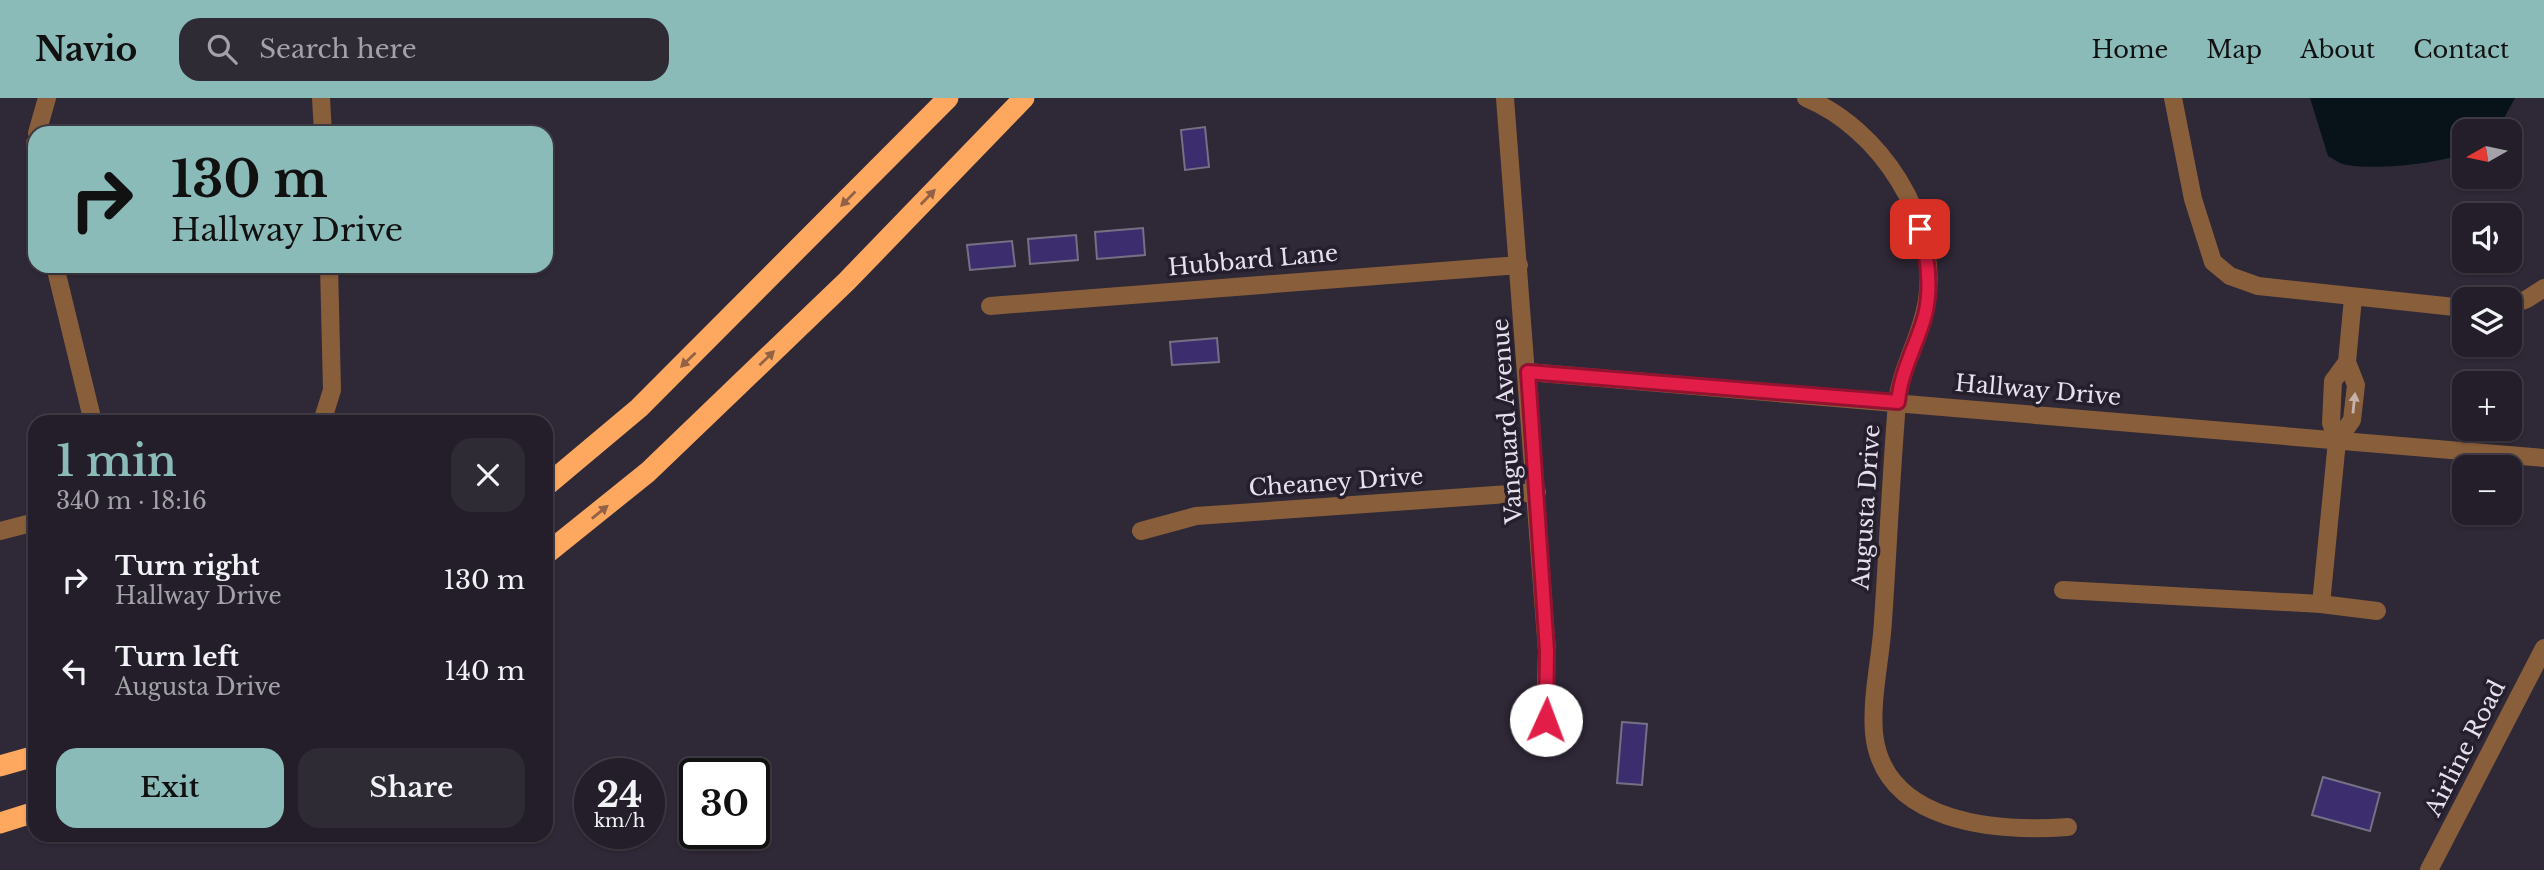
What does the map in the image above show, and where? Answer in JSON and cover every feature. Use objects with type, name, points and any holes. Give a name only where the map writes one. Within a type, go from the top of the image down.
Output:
[{"type":"highway","points":[[553,480],[639,408],[948,98]]},
{"type":"highway","points":[[553,548],[658,462],[847,281],[1024,98]]},
{"type":"highway","points":[[0,766],[28,758]]},
{"type":"highway","points":[[0,822],[28,814]]},
{"type":"street","points":[[39,126],[47,98]]},
{"type":"street","points":[[321,98],[323,126]]},
{"type":"street","name":"Vanguard Avenue","points":[[1505,98],[1528,372],[1547,651],[1544,741]]},
{"type":"street","name":"Augusta Drive","points":[[1806,98],[1846,122],[1874,148],[1906,194],[1928,264],[1928,299],[1920,329],[1903,371],[1898,402],[1883,632],[1874,715],[1877,748],[1882,764],[1901,792],[1931,811],[2003,825],[2046,829],[2068,827]]},
{"type":"street","points":[[2173,98],[2193,199],[2213,262],[2230,276],[2258,286],[2452,307]]},
{"type":"street","name":"Hubbard Lane","points":[[990,306],[1519,265]]},
{"type":"street","points":[[57,273],[91,415]]},
{"type":"street","points":[[324,415],[332,390],[329,273]]},
{"type":"street","points":[[2522,301],[2544,288]]},
{"type":"street","points":[[2321,604],[2337,441],[2330,423],[2333,381],[2347,362],[2353,298]]},
{"type":"street","name":"Hallway Drive","points":[[1528,372],[2544,458]]},
{"type":"street","name":"Cheaney Drive","points":[[1141,531],[1196,516],[1537,492]]},
{"type":"street","points":[[0,531],[28,524]]},
{"type":"street","points":[[2063,590],[2321,604],[2376,611]]},
{"type":"street","name":"Airline Road","points":[[2429,870],[2544,648]]},
{"type":"shaded area","points":[[2310,98],[2515,98],[2504,119],[2452,119],[2452,157],[2422,163],[2370,167],[2339,163],[2328,156]]},
{"type":"building","points":[[1205,127],[1209,167],[1185,170],[1181,130]]},
{"type":"building","points":[[1143,228],[1145,255],[1097,259],[1095,232]]},
{"type":"building","points":[[1076,235],[1078,260],[1030,264],[1028,239]]},
{"type":"building","points":[[1012,241],[1015,266],[970,270],[967,245]]},
{"type":"building","points":[[1217,338],[1219,362],[1172,365],[1170,342]]},
{"type":"building","points":[[1622,722],[1647,724],[1642,785],[1617,783]]},
{"type":"building","points":[[2323,777],[2380,793],[2370,831],[2312,815]]},
{"type":"route","points":[[1546,720],[1547,651],[1528,372],[1898,402],[1903,371],[1925,315],[1928,299],[1928,264],[1920,229]]}]
